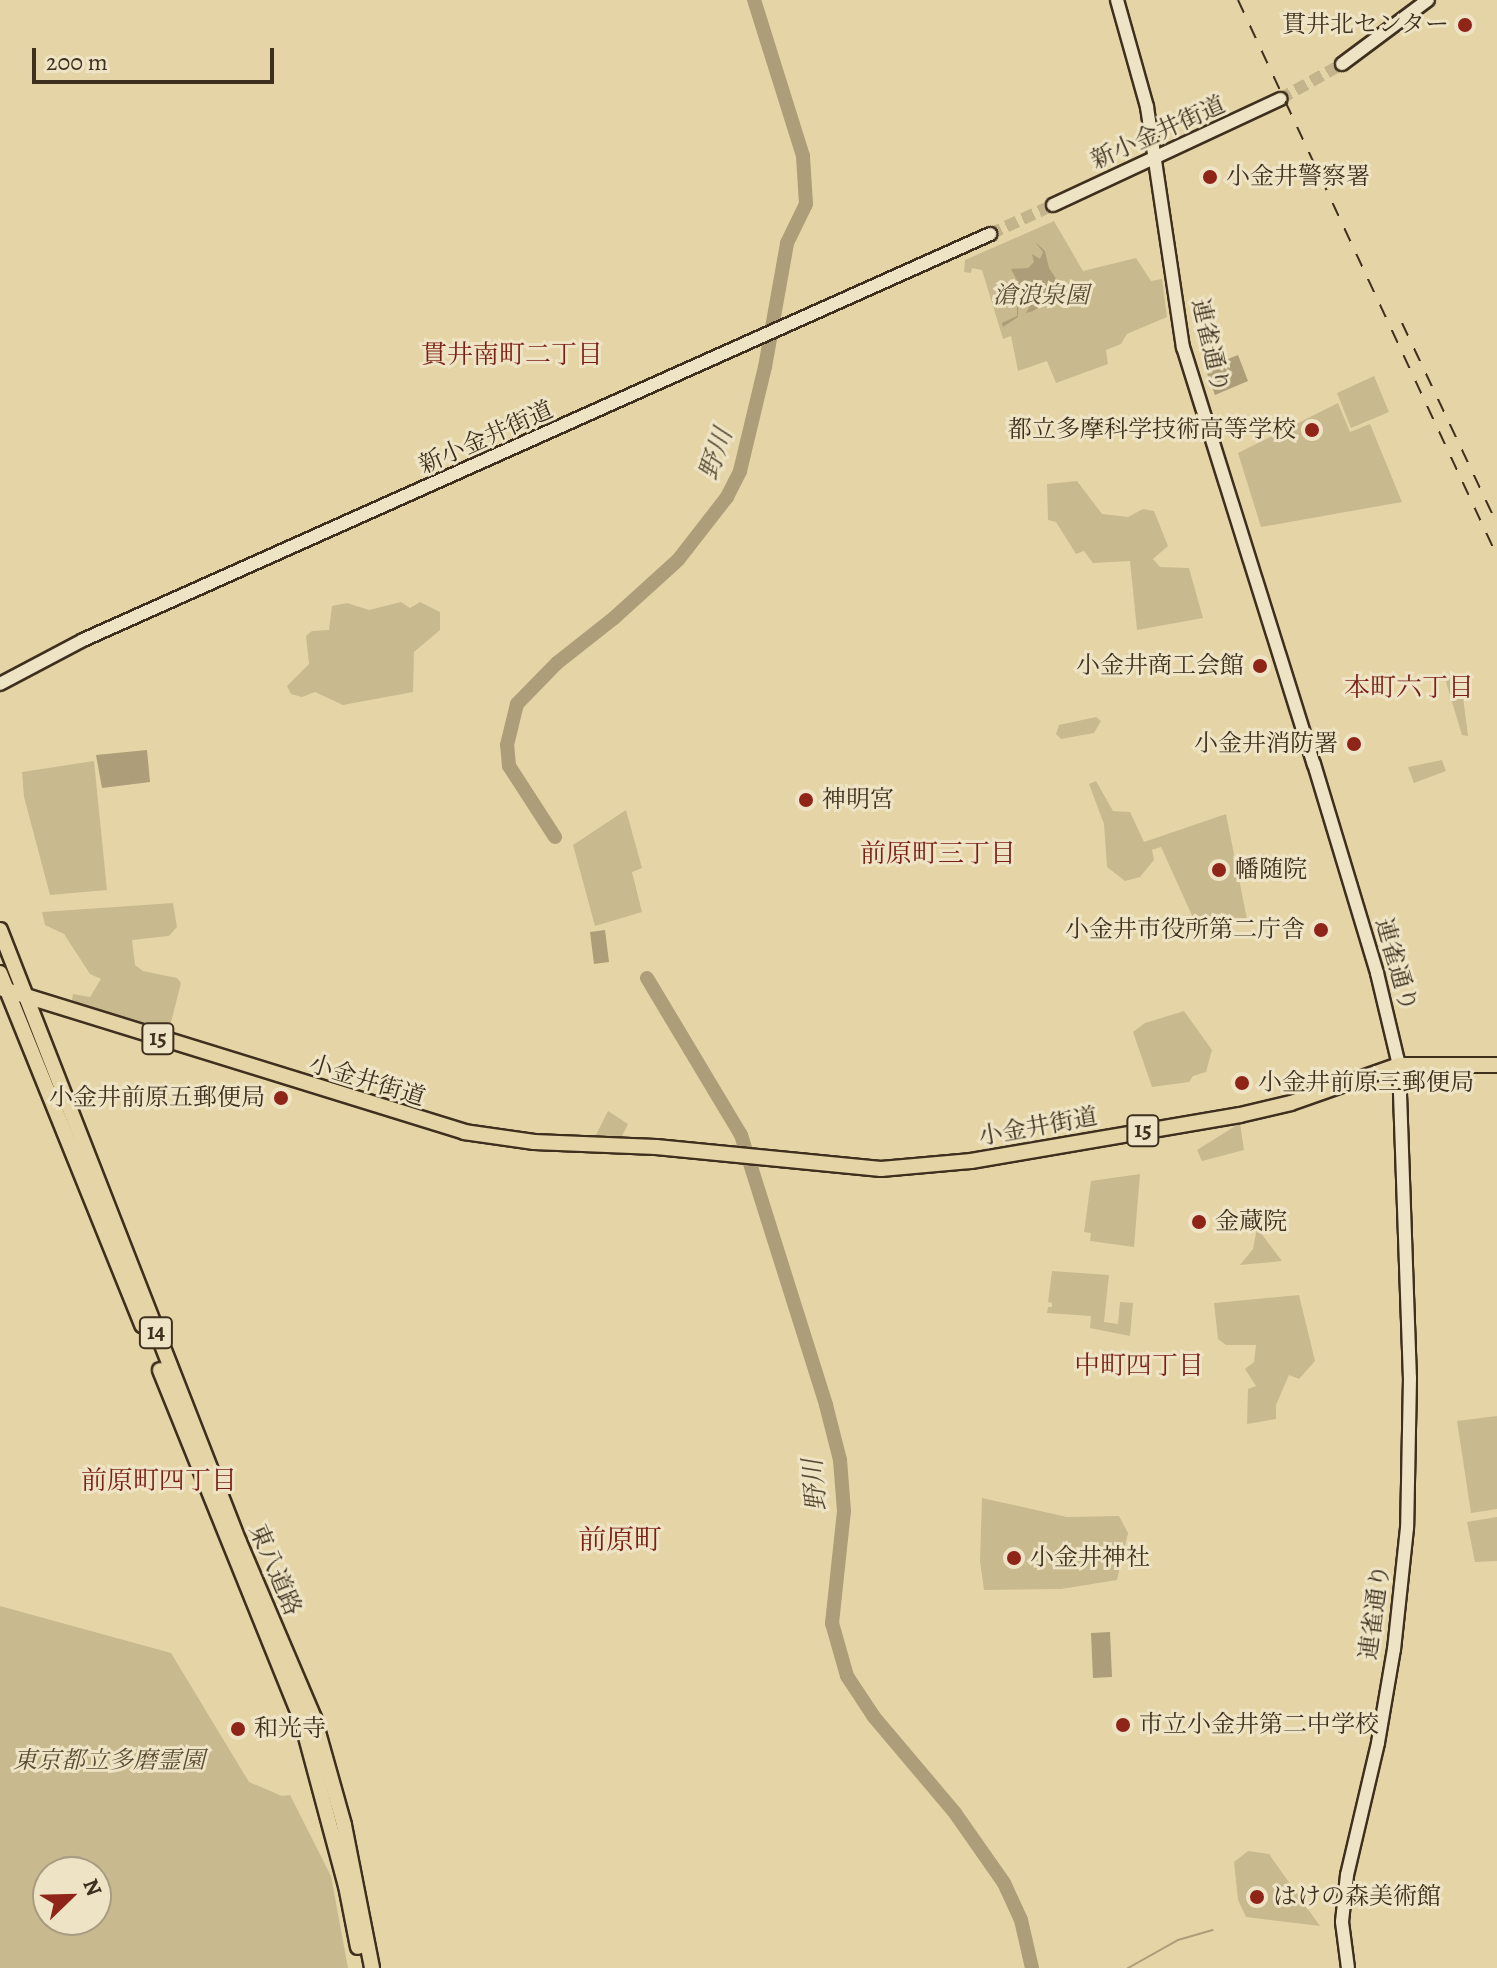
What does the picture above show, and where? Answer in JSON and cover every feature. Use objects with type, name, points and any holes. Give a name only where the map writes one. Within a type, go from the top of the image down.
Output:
[{"type":"main road","name":"連雀通り","points":[[1117,0],[1147,107],[1183,347],[1318,775],[1377,973],[1399,1065],[1410,1378],[1407,1528],[1394,1649],[1378,1743],[1347,1875],[1342,1922],[1348,1968]]},
{"type":"main road","points":[[1342,64],[1428,0]]},
{"type":"main road","name":"新小金井街道","points":[[1053,205],[1280,99]]},
{"type":"main road","name":"新小金井街道","points":[[0,684],[62,650],[990,234]]},
{"type":"main road","name":"東八道路","points":[[0,930],[239,1542],[314,1718],[344,1825],[372,1968]]},
{"type":"main road","name":"東八道路","points":[[0,973],[4,990],[229,1549],[302,1722],[346,1886],[362,1968]]},
{"type":"main road","name":"小金井街道","points":[[4,990],[464,1132],[534,1142],[733,1154],[888,1169],[971,1161],[1267,1109],[1399,1065],[1497,1065]]},
{"type":"green space","name":"滄浪泉園","points":[[1054,221],[1083,271],[1136,258],[1151,281],[1162,279],[1167,317],[1127,334],[1121,344],[1106,350],[1108,364],[1056,383],[1047,361],[1018,371],[1011,336],[1003,339],[982,270],[972,268],[971,273],[964,272],[965,260]]},
{"type":"green space","points":[[1374,376],[1389,412],[1351,428],[1337,393]]},
{"type":"green space","points":[[1338,403],[1350,432],[1370,424],[1402,502],[1261,527],[1238,453]]},
{"type":"green space","points":[[1077,481],[1102,514],[1128,517],[1143,509],[1154,511],[1168,546],[1153,559],[1160,567],[1189,568],[1203,618],[1137,630],[1130,561],[1093,563],[1084,551],[1076,554],[1056,522],[1048,520],[1047,484]]},
{"type":"green space","points":[[401,602],[410,608],[420,602],[440,612],[440,630],[414,652],[413,692],[343,705],[315,692],[302,697],[291,694],[287,686],[309,664],[306,636],[312,631],[329,630],[332,606],[347,603],[369,610]]},
{"type":"green space","points":[[1460,673],[1468,736],[1462,735],[1446,682],[1448,676]]},
{"type":"green space","points":[[1096,717],[1101,721],[1094,733],[1061,739],[1056,734],[1059,725]]},
{"type":"green space","points":[[1442,760],[1446,771],[1414,783],[1408,767]]},
{"type":"green space","points":[[94,761],[107,890],[50,895],[24,797],[22,772]]},
{"type":"green space","points":[[1096,781],[1113,811],[1130,812],[1144,842],[1226,814],[1247,919],[1199,931],[1161,847],[1152,850],[1154,860],[1140,877],[1125,881],[1107,867],[1104,824],[1089,784]]},
{"type":"green space","points":[[626,810],[642,868],[632,872],[642,912],[595,926],[573,845]]},
{"type":"green space","points":[[173,903],[177,927],[169,936],[132,940],[135,965],[143,971],[177,978],[181,983],[169,1030],[71,1005],[73,994],[90,997],[101,979],[90,974],[64,934],[45,925],[42,912]]},
{"type":"green space","points":[[1184,1011],[1212,1050],[1206,1072],[1193,1076],[1189,1082],[1152,1087],[1133,1032],[1145,1023]]},
{"type":"green space","points":[[608,1111],[628,1124],[620,1140],[595,1137]]},
{"type":"green space","points":[[1240,1123],[1244,1150],[1202,1161],[1197,1150]]},
{"type":"green space","points":[[1140,1174],[1134,1247],[1090,1241],[1091,1233],[1084,1232],[1091,1181]]},
{"type":"green space","points":[[1257,1228],[1282,1261],[1240,1265],[1253,1249]]},
{"type":"green space","points":[[1052,1271],[1109,1275],[1104,1322],[1118,1324],[1120,1302],[1133,1303],[1130,1336],[1090,1328],[1091,1316],[1047,1313],[1048,1307],[1052,1307],[1052,1303],[1048,1302]]},
{"type":"green space","points":[[1299,1295],[1315,1361],[1299,1379],[1289,1375],[1276,1405],[1276,1419],[1247,1424],[1248,1389],[1256,1386],[1245,1369],[1254,1362],[1256,1345],[1226,1345],[1218,1339],[1214,1303]]},
{"type":"green space","points":[[1497,1416],[1497,1509],[1471,1513],[1457,1421]]},
{"type":"green space","points":[[982,1498],[1067,1517],[1119,1516],[1128,1533],[1117,1580],[1061,1589],[984,1590],[980,1561]]},
{"type":"green space","points":[[1497,1517],[1497,1561],[1475,1562],[1467,1522]]},
{"type":"green space","name":"東京都立多磨霊園","points":[[0,1606],[171,1653],[249,1782],[282,1796],[290,1795],[331,1876],[348,1968],[0,1968]]},
{"type":"green space","points":[[1248,1851],[1269,1854],[1320,1926],[1246,1917],[1238,1900],[1234,1862]]},
{"type":"shaded area","points":[[1035,242],[1045,251],[1049,268],[1062,288],[1067,288],[1045,296],[1043,305],[1033,311],[1026,313],[1031,304],[1024,302],[1018,309],[1018,317],[1003,327],[1002,323],[1017,316],[1017,307],[1025,296],[1011,269],[1028,268],[1034,262],[1032,254],[1040,259],[1043,252]]},
{"type":"shaded area","points":[[1238,355],[1248,381],[1215,395],[1205,368]]},
{"type":"shaded area","points":[[147,750],[150,782],[102,788],[96,755]]},
{"type":"shaded area","points":[[605,930],[609,962],[594,964],[590,932]]},
{"type":"shaded area","points":[[1110,1632],[1112,1677],[1093,1678],[1091,1633]]},
{"type":"waterway","name":"野川","points":[[555,837],[509,766],[507,745],[517,704],[557,663],[614,618],[678,560],[727,497],[740,471],[765,367],[787,243],[806,204],[803,156],[754,0]]},
{"type":"waterway","name":"野川","points":[[647,978],[741,1135],[826,1405],[840,1460],[844,1511],[832,1623],[847,1676],[874,1717],[955,1813],[1004,1883],[1021,1920],[1032,1968]]},
{"type":"waterway","points":[[1128,1968],[1178,1940],[1213,1930]]},
{"type":"tunnel","points":[[1280,99],[1342,64]]},
{"type":"tunnel","points":[[990,234],[1053,205]]},
{"type":"railway","points":[[1238,0],[1497,556]]},
{"type":"railway","points":[[1402,323],[1497,524]]},
{"type":"place","name":"貫井北センター","points":[[1465,25]]},
{"type":"place","name":"小金井警察署","points":[[1210,177]]},
{"type":"place","name":"都立多摩科学技術高等学校","points":[[1312,430]]},
{"type":"place","name":"小金井商工会館","points":[[1260,666]]},
{"type":"place","name":"小金井消防署","points":[[1354,744]]},
{"type":"place","name":"神明宮","points":[[806,800]]},
{"type":"place","name":"幡随院","points":[[1219,870]]},
{"type":"place","name":"小金井市役所第二庁舎","points":[[1321,930]]},
{"type":"place","name":"小金井前原三郵便局","points":[[1242,1083]]},
{"type":"place","name":"小金井前原五郵便局","points":[[281,1098]]},
{"type":"place","name":"金蔵院","points":[[1199,1222]]},
{"type":"place","name":"小金井神社","points":[[1014,1558]]},
{"type":"place","name":"市立小金井第二中学校","points":[[1123,1725]]},
{"type":"place","name":"和光寺","points":[[238,1729]]},
{"type":"place","name":"はけの森美術館","points":[[1257,1897]]},
{"type":"district","name":"貫井南町二丁目","points":[[512,355]]},
{"type":"district","name":"本町六丁目","points":[[1409,688]]},
{"type":"district","name":"前原町三丁目","points":[[938,854]]},
{"type":"district","name":"中町四丁目","points":[[1139,1366]]},
{"type":"district","name":"前原町四丁目","points":[[159,1481]]},
{"type":"district","name":"前原町","points":[[620,1540]]}]
